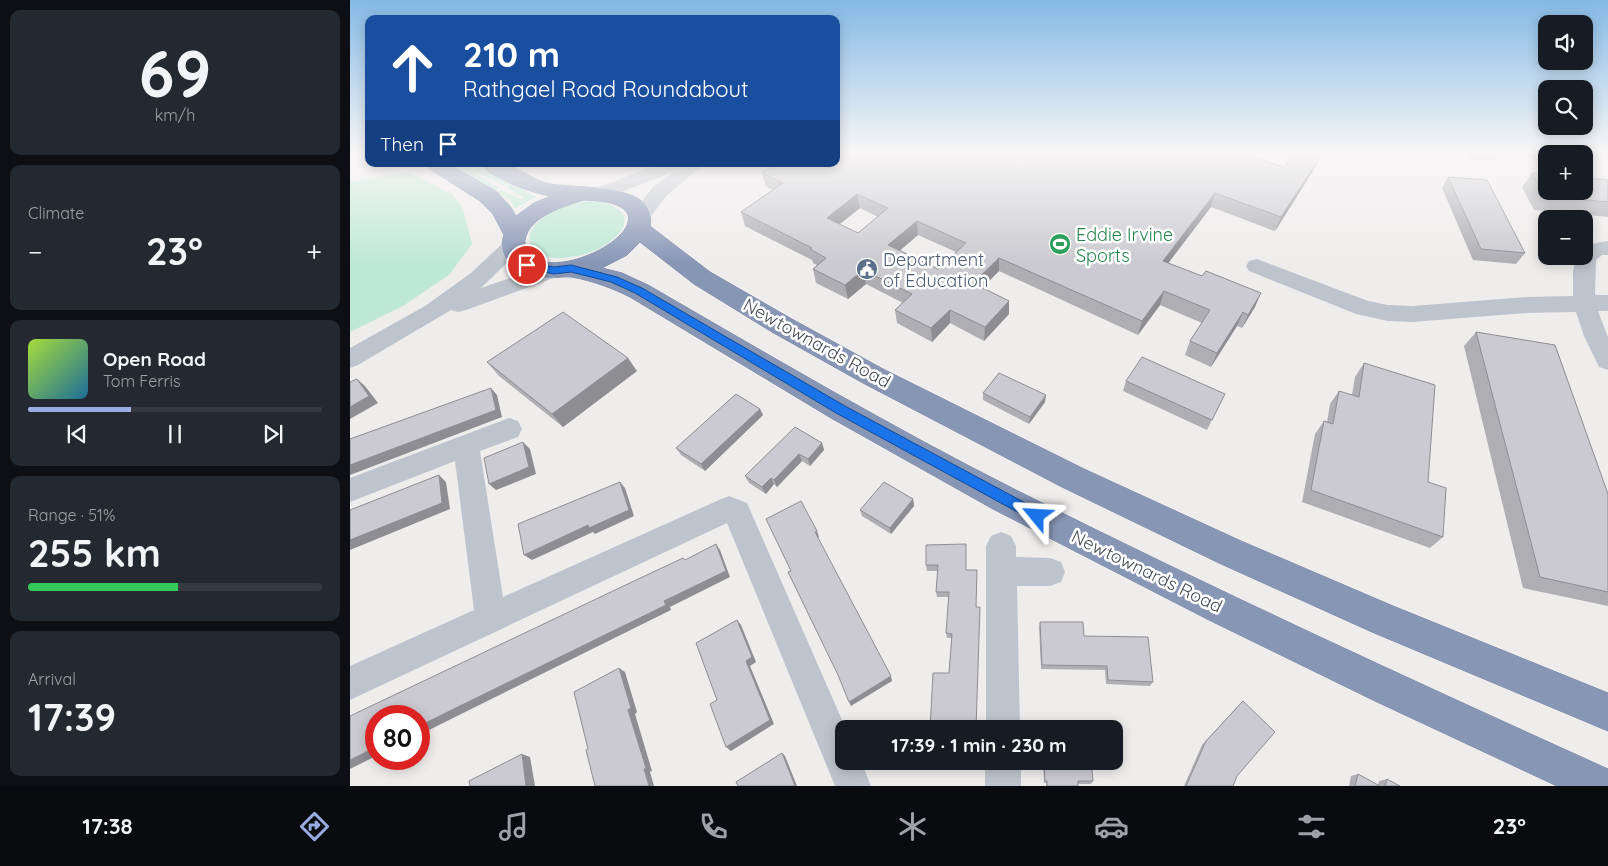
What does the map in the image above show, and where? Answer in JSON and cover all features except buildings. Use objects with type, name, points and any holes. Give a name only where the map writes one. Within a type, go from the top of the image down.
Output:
[{"type":"highway","points":[[476,189],[488,196],[502,211],[514,240]]},
{"type":"highway","points":[[541,189],[592,194]]},
{"type":"highway","points":[[514,240],[523,223],[550,204],[592,194]]},
{"type":"highway","name":"Newtownards Road","points":[[592,194],[624,198],[633,204],[638,211],[638,224],[702,278],[781,325],[873,376],[1073,478],[1230,552],[1384,620],[1608,712]]},
{"type":"highway","points":[[563,269],[594,263],[613,253],[629,241],[638,224]]},
{"type":"highway","name":"Newtownards Road","points":[[514,240],[516,257],[527,265],[563,269],[614,279],[639,291],[840,410],[1021,508],[1388,688],[1601,786]]},
{"type":"street","points":[[592,194],[607,189]]},
{"type":"street","points":[[638,224],[664,189]]},
{"type":"street","points":[[350,359],[434,312],[479,278],[514,240]]},
{"type":"street","points":[[1608,248],[1597,249],[1586,257],[1582,274],[1584,304],[1591,328],[1608,361]]},
{"type":"street","points":[[1257,266],[1364,308],[1388,313],[1412,314],[1527,305],[1608,303]]},
{"type":"street","points":[[434,312],[563,269]]},
{"type":"street","points":[[350,490],[509,429]]},
{"type":"street","points":[[466,446],[491,618]]},
{"type":"street","points":[[350,682],[729,509],[737,512],[853,786]]},
{"type":"street","points":[[1003,720],[1001,559],[1050,572]]},
{"type":"street","points":[[1003,770],[1003,786]]},
{"type":"green space","points":[[350,189],[441,189],[453,195],[463,209],[472,244],[449,275],[403,306],[350,332]]},
{"type":"green space","points":[[510,189],[520,189],[536,197],[515,208],[511,201],[498,192],[501,190],[520,199],[524,198]]},
{"type":"green space","points":[[590,201],[612,206],[619,210],[624,222],[622,230],[616,237],[595,250],[573,257],[553,258],[533,249],[530,243],[532,230],[543,217],[562,207]]},
{"type":"place","name":"Eddie Irvine Sports","points":[[1060,244]]},
{"type":"place","name":"Department of Education","points":[[867,269]]},
{"type":"route","points":[[527,265],[539,269],[571,269],[614,279],[639,291],[840,410],[1037,516]]}]
